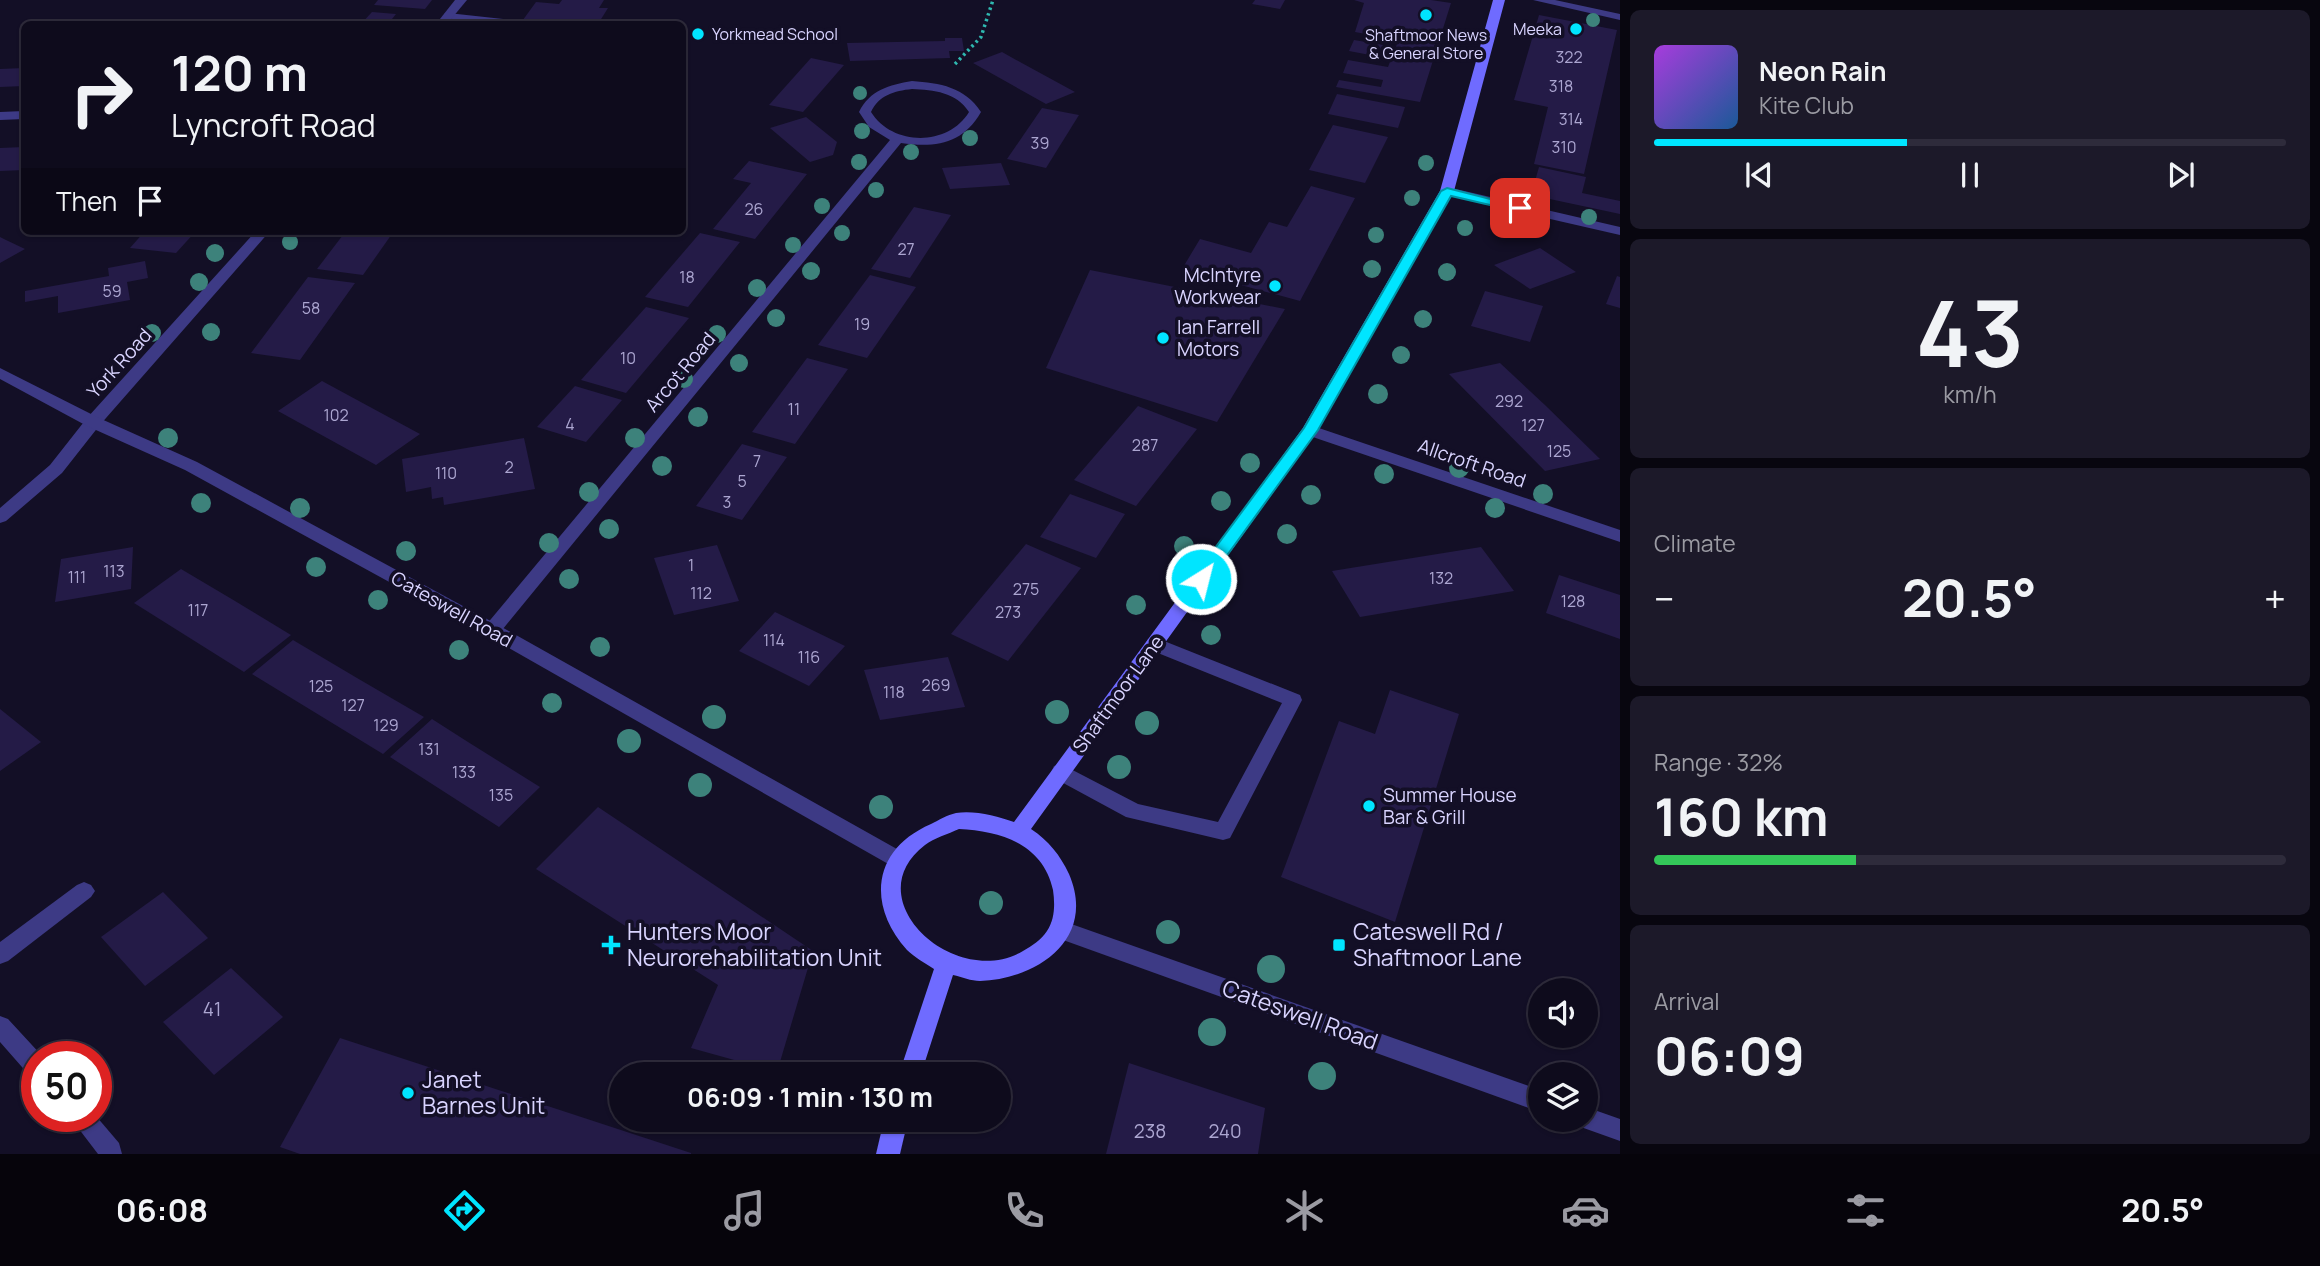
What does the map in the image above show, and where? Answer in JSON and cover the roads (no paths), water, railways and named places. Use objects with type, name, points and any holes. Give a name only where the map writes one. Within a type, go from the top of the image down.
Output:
[{"type":"main road","name":"Shaftmoor Lane","points":[[1017,832],[1311,430],[1447,191],[1499,0]]},
{"type":"main road","points":[[957,821],[987,822],[1017,832],[1033,841],[1048,855],[1062,879],[1066,905],[1060,929],[1044,951],[1015,967],[983,971],[946,964],[919,948],[900,928],[890,902],[897,859],[914,840],[938,826],[957,821]]},
{"type":"main road","points":[[914,1062],[946,964]]},
{"type":"main road","points":[[888,1154],[893,1132]]},
{"type":"street","points":[[445,20],[461,0]]},
{"type":"street","points":[[1539,0],[1620,18]]},
{"type":"street","points":[[445,20],[467,21]]},
{"type":"street","points":[[912,85],[942,88],[971,103],[975,112],[972,124],[961,132],[939,139],[898,138],[881,132],[868,121],[865,112],[869,101],[895,88],[912,85]]},
{"type":"street","points":[[0,116],[21,115]]},
{"type":"street","name":"Arcot Road","points":[[492,630],[898,138]]},
{"type":"street","points":[[1447,191],[1620,230]]},
{"type":"street","name":"York Road","points":[[0,517],[56,469],[93,422],[259,235]]},
{"type":"street","name":"Cateswell Road","points":[[0,373],[93,422],[191,466],[492,630],[897,859]]},
{"type":"street","name":"Allcroft Road","points":[[1311,430],[1620,536]]},
{"type":"street","points":[[1061,772],[1133,811],[1223,832],[1293,701],[1154,644]]},
{"type":"street","points":[[0,954],[84,891]]},
{"type":"street","name":"Cateswell Road","points":[[1060,929],[1528,1097]]},
{"type":"street","points":[[0,1026],[21,1049]]},
{"type":"street","points":[[1598,1122],[1620,1130]]},
{"type":"street","points":[[95,1132],[111,1151]]},
{"type":"place","name":"Shaftmoor News & General Store","points":[[1426,15]]},
{"type":"place","name":"Meeka","points":[[1576,29]]},
{"type":"place","name":"Yorkmead School","points":[[698,34]]},
{"type":"place","name":"McIntyre Workwear","points":[[1275,286]]},
{"type":"place","name":"Ian Farrell Motors","points":[[1163,338]]},
{"type":"place","name":"Summer House Bar & Grill","points":[[1369,806]]},
{"type":"place","name":"Hunters Moor Neurorehabilitation Unit","points":[[611,945]]},
{"type":"place","name":"Cateswell Rd / Shaftmoor Lane","points":[[1339,945]]},
{"type":"place","name":"Janet Barnes Unit","points":[[408,1093]]}]
